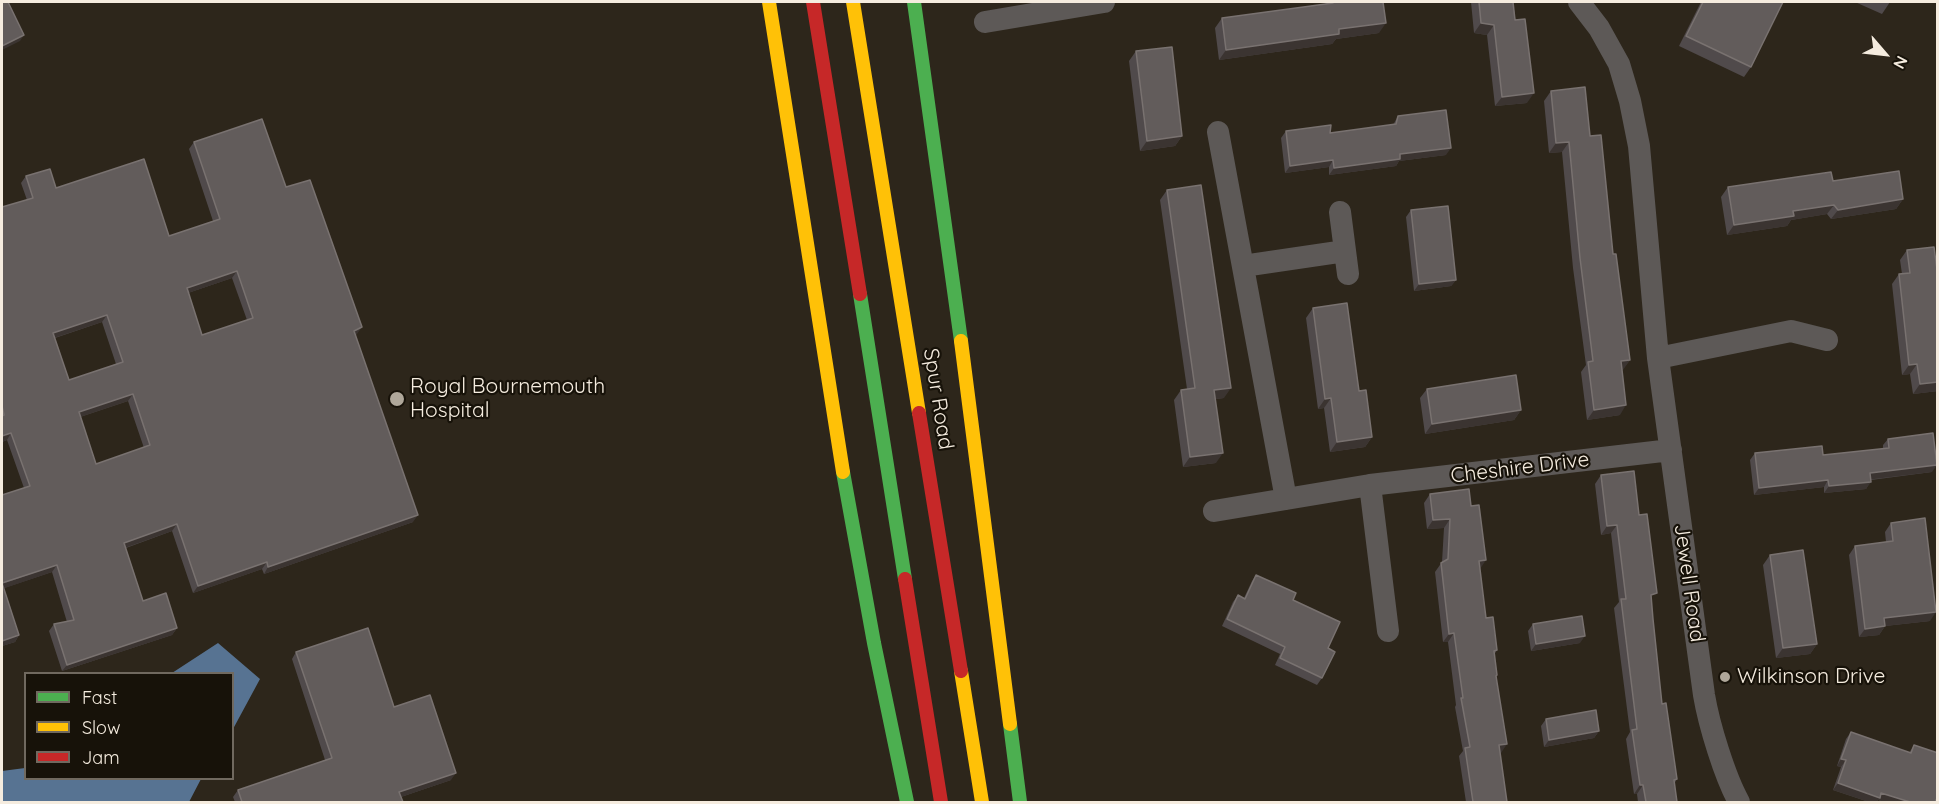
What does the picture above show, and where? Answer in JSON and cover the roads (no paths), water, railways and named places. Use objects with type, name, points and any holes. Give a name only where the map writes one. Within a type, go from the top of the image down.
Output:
[{"type":"highway","points":[[769,2],[840,458],[874,643],[907,802]]},
{"type":"highway","points":[[813,2],[941,802]]},
{"type":"highway","name":"Spur Road","points":[[853,2],[982,802]]},
{"type":"highway","points":[[914,2],[978,463],[1020,802]]},
{"type":"street","points":[[985,22],[1104,2]]},
{"type":"street","name":"Jewell Road","points":[[1579,2],[1599,28],[1619,64],[1630,101],[1639,146],[1658,358],[1705,703],[1734,793],[1739,802]]},
{"type":"street","points":[[1218,132],[1286,499]]},
{"type":"street","points":[[1340,212],[1348,274]]},
{"type":"street","points":[[1243,266],[1345,251]]},
{"type":"street","points":[[1658,358],[1791,331],[1827,340]]},
{"type":"street","name":"Cheshire Drive","points":[[1214,511],[1370,485],[1671,450]]},
{"type":"street","points":[[1370,485],[1388,631]]},
{"type":"water","points":[[218,643],[260,679],[234,727],[234,672],[174,672]]},
{"type":"water","points":[[24,768],[24,780],[200,780],[189,802],[2,802],[2,771]]},
{"type":"place","name":"Royal Bournemouth Hospital","points":[[397,399]]},
{"type":"place","name":"Wilkinson Drive","points":[[1725,677]]}]
